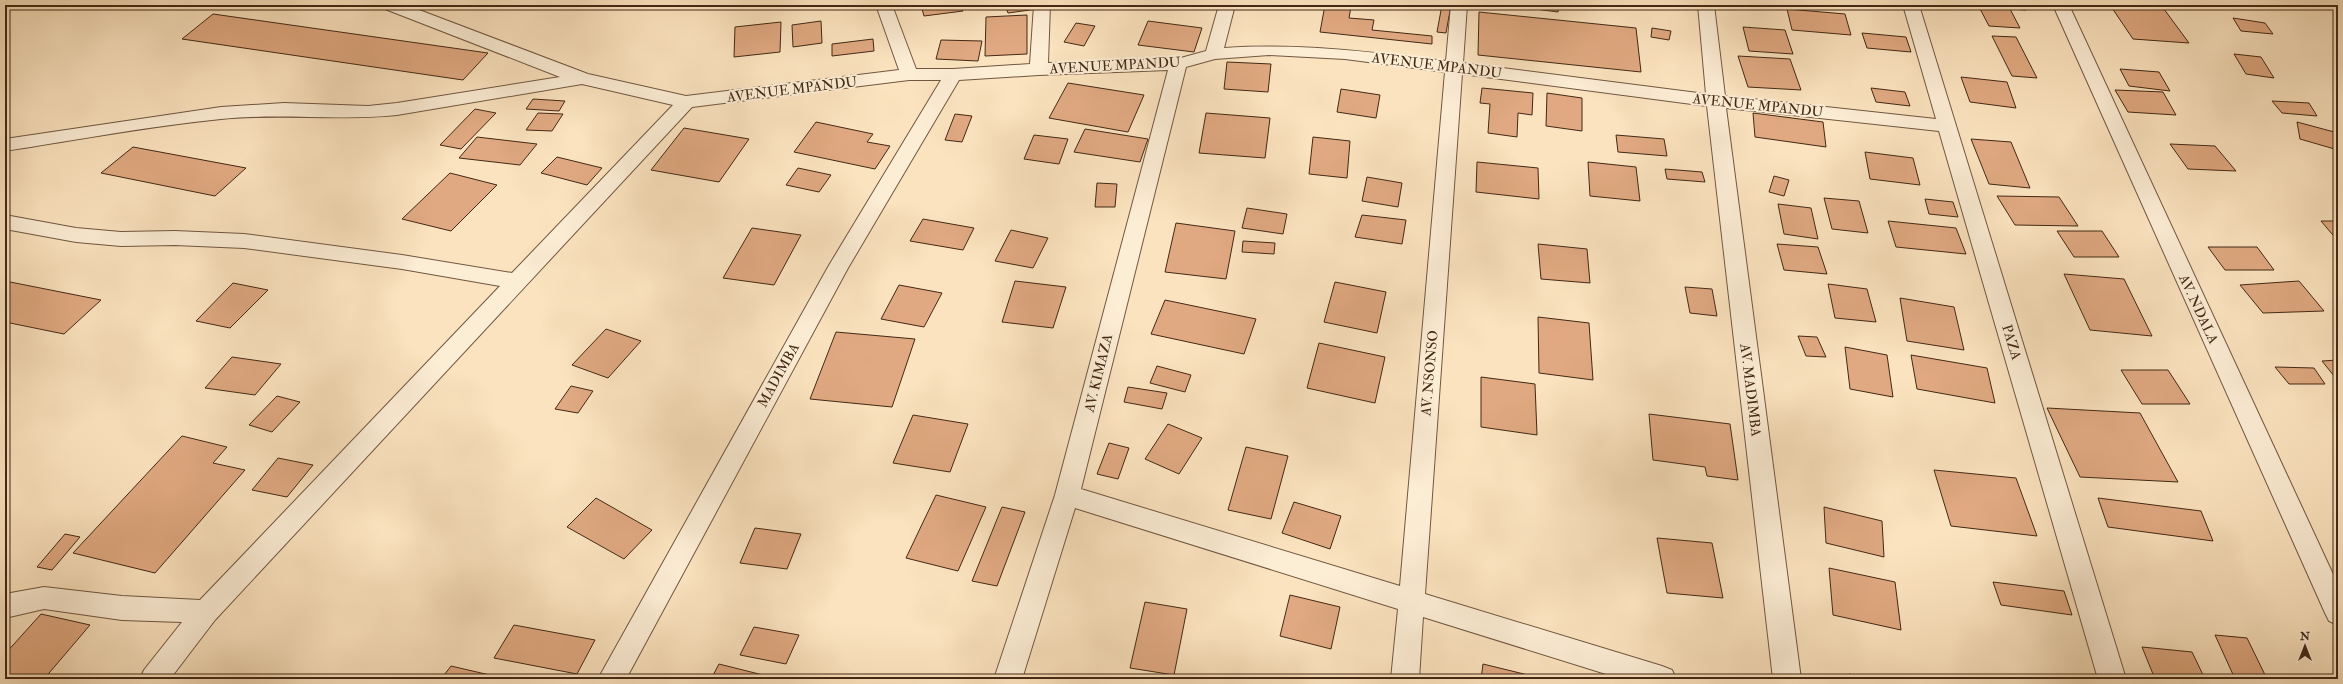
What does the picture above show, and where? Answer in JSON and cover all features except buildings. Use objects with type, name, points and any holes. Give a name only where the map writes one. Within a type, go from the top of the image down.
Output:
[{"type":"street","name":"AVENUE MPANDU","points":[[391,5],[426,17],[507,52],[583,79],[686,102],[909,74],[953,75],[1039,69],[1178,64],[1214,54],[1270,50],[1338,53],[1454,66],[1716,101],[1947,126]]},
{"type":"street","points":[[884,5],[909,74]]},
{"type":"street","points":[[1039,69],[1042,5]]},
{"type":"street","points":[[1214,54],[1227,5]]},
{"type":"street","name":"AV. NSONSO","points":[[1405,679],[1459,5]]},
{"type":"street","name":"AV. MADIMBA","points":[[1706,5],[1716,101],[1787,679]]},
{"type":"street","name":"PAZA","points":[[1911,5],[2112,679]]},
{"type":"street","name":"AV. NDALA","points":[[2061,5],[2338,613]]},
{"type":"street","name":"AV. KIMAZA","points":[[1008,679],[1067,495],[1178,64]]},
{"type":"street","name":"MADIMBA","points":[[612,679],[838,267],[953,75]]},
{"type":"street","points":[[5,145],[221,113],[284,109],[368,112],[397,109],[583,79]]},
{"type":"street","points":[[154,679],[206,612],[686,102]]},
{"type":"street","points":[[5,222],[76,235],[121,239],[175,238],[244,242],[402,262],[518,282]]},
{"type":"street","points":[[1067,495],[1662,679]]},
{"type":"street","points":[[5,606],[44,598],[122,608],[206,612]]}]
